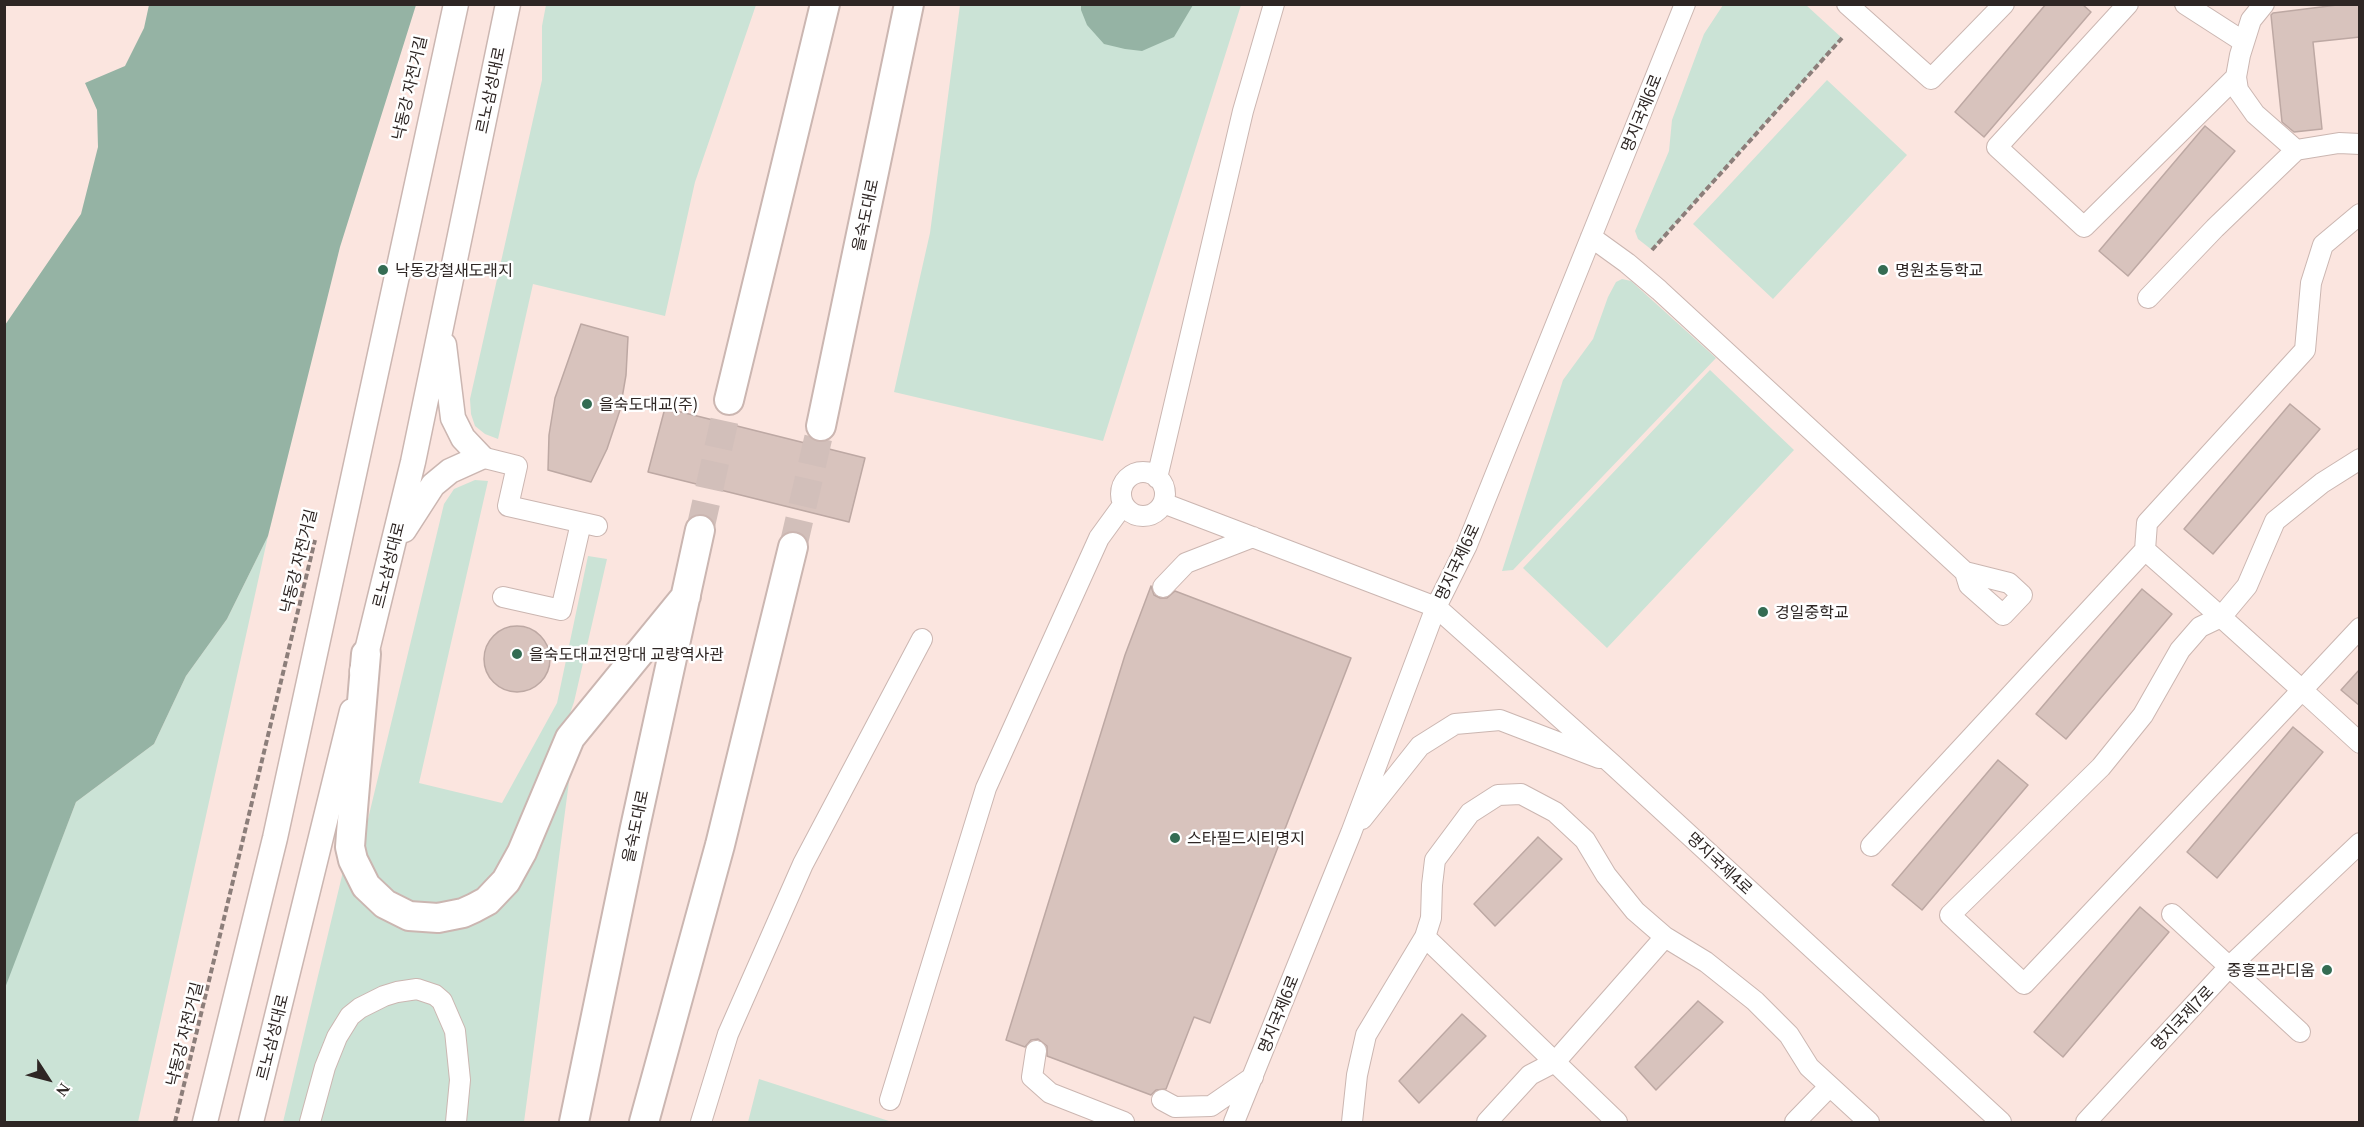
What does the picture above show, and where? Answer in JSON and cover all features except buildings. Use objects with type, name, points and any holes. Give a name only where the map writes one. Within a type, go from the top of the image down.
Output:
[{"type":"highway","points":[[729,400],[825,4]]},
{"type":"highway","name":"을숙도대로","points":[[821,426],[909,4]]},
{"type":"highway","name":"을숙도대로","points":[[574,1122],[700,530]]},
{"type":"highway","points":[[644,1122],[720,845],[793,547]]},
{"type":"highway","points":[[366,654],[350,847],[353,860],[366,886],[385,904],[410,916],[438,918],[463,913],[488,901],[506,881],[522,852],[570,738],[686,596]]},
{"type":"main road","points":[[205,1122],[275,838],[456,4]]},
{"type":"main road","name":"르노삼성대로","points":[[251,1122],[413,462],[508,4]]},
{"type":"main road","points":[[392,550],[433,486],[450,471],[481,457],[463,438],[451,411],[442,324]]},
{"type":"street","points":[[1157,478],[1243,111],[1274,4]]},
{"type":"street","name":"명지국제6로","points":[[1234,1122],[1351,833],[1436,608],[1467,545],[1685,4]]},
{"type":"street","points":[[1847,4],[1931,79],[2004,4]]},
{"type":"street","points":[[2128,4],[1997,147],[2084,227],[2236,77]]},
{"type":"street","points":[[2185,4],[2244,42]]},
{"type":"street","points":[[2264,4],[2251,20],[2244,42],[2236,77],[2238,90],[2256,114],[2296,150]]},
{"type":"street","points":[[2148,298],[2215,228],[2296,150],[2339,143],[2360,144]]},
{"type":"street","points":[[1871,846],[2145,550],[2147,523],[2305,350],[2311,283],[2323,245],[2360,214]]},
{"type":"street","points":[[1591,237],[1659,290],[1965,572]]},
{"type":"street","points":[[481,457],[517,466],[508,506],[589,524],[561,610],[503,597]]},
{"type":"street","points":[[2360,459],[2322,483],[2275,520],[2247,586],[2221,617],[2200,627],[2180,650],[2143,715],[2101,767],[1950,915],[2024,984],[2360,628]]},
{"type":"street","points":[[1146,472],[1157,478],[1165,491],[1163,503],[1157,512],[1142,516],[1135,515],[1124,505],[1121,492],[1127,479],[1132,475],[1146,472]]},
{"type":"street","points":[[1163,503],[1436,608]]},
{"type":"street","points":[[890,1100],[986,788],[1099,538],[1124,505]]},
{"type":"street","points":[[1163,587],[1186,563],[1253,537]]},
{"type":"street","points":[[2145,550],[2360,743]]},
{"type":"street","name":"명지국제4로","points":[[1436,608],[1612,764],[2001,1122]]},
{"type":"street","points":[[701,1122],[728,1034],[802,864],[922,639]]},
{"type":"street","points":[[1351,833],[1420,746],[1455,724],[1500,720],[1612,764]]},
{"type":"street","points":[[1352,1122],[1357,1075],[1366,1035],[1425,937],[1431,918],[1435,860],[1449,837],[1470,813],[1498,795],[1521,794],[1555,812],[1585,840],[1606,875],[1635,911],[1665,938],[1706,962],[1755,1001],[1789,1035],[1809,1067],[1869,1122]]},
{"type":"street","name":"명지국제7로","points":[[2086,1122],[2229,967],[2360,843]]},
{"type":"street","points":[[2172,914],[2300,1032]]},
{"type":"street","points":[[1425,937],[1617,1122]]},
{"type":"street","points":[[1487,1122],[1530,1075],[1555,1062],[1665,938]]},
{"type":"street","points":[[310,1122],[325,1067],[337,1037],[350,1016],[360,1008],[384,996],[417,989],[435,994],[442,1001],[455,1031],[460,1071],[456,1122]]},
{"type":"street","points":[[1036,1051],[1032,1077],[1050,1093],[1124,1122]]},
{"type":"street","points":[[1162,1100],[1175,1107],[1211,1106],[1252,1077]]},
{"type":"street","points":[[1795,1122],[1829,1087]]},
{"type":"path","points":[[1652,250],[1842,38]]},
{"type":"path","name":"낙동강 자전거길","points":[[174,1122],[316,536]]},
{"type":"shaded area","points":[[1081,4],[1193,5],[1174,37],[1142,51],[1104,44],[1087,25]]},
{"type":"shaded area","points":[[149,5],[416,5],[340,247],[268,536],[227,619],[186,676],[154,744],[76,802],[5,988],[5,325],[81,214],[98,147],[97,110],[85,83],[125,66],[144,28]]},
{"type":"shaded area","points":[[546,5],[756,5],[695,182],[665,316],[533,284],[498,439],[485,434],[475,426],[470,399],[542,80],[542,26]]},
{"type":"shaded area","points":[[960,5],[1241,5],[1103,441],[894,392],[930,233]]},
{"type":"shaded area","points":[[1723,5],[1806,5],[1842,38],[1652,250],[1638,239],[1635,231],[1669,151],[1672,120],[1704,34]]},
{"type":"shaded area","points":[[1827,80],[1907,155],[1773,299],[1693,224]]},
{"type":"shaded area","points":[[1622,279],[1631,281],[1716,358],[1513,570],[1502,571],[1563,380],[1593,339],[1608,297],[1616,282]]},
{"type":"shaded area","points":[[1710,370],[1794,450],[1607,648],[1523,568]]},
{"type":"shaded area","points":[[475,480],[488,481],[419,783],[502,803],[557,703],[588,556],[607,559],[574,702],[554,759],[509,861],[478,897],[418,910],[376,882],[361,848],[444,504],[454,489]]},
{"type":"shaded area","points":[[268,536],[138,1122],[5,1122],[4,988],[76,802],[154,744],[186,676],[227,619]]},
{"type":"shaded area","points":[[570,774],[524,1122],[283,1122],[346,859],[356,881],[461,921]]},
{"type":"shaded area","points":[[759,1079],[892,1122],[748,1122]]},
{"type":"tunnel","points":[[700,530],[729,400]]},
{"type":"tunnel","points":[[793,547],[821,426]]},
{"type":"place","name":"낙동강철새도래지","points":[[383,270]]},
{"type":"place","name":"명원초등학교","points":[[1883,270]]},
{"type":"place","name":"을숙도대교(주)","points":[[587,404]]},
{"type":"place","name":"경일중학교","points":[[1763,612]]},
{"type":"place","name":"을숙도대교전망대 교량역사관","points":[[517,654]]},
{"type":"place","name":"스타필드시티명지","points":[[1175,838]]},
{"type":"place","name":"중흥프라디움","points":[[2327,970]]}]
